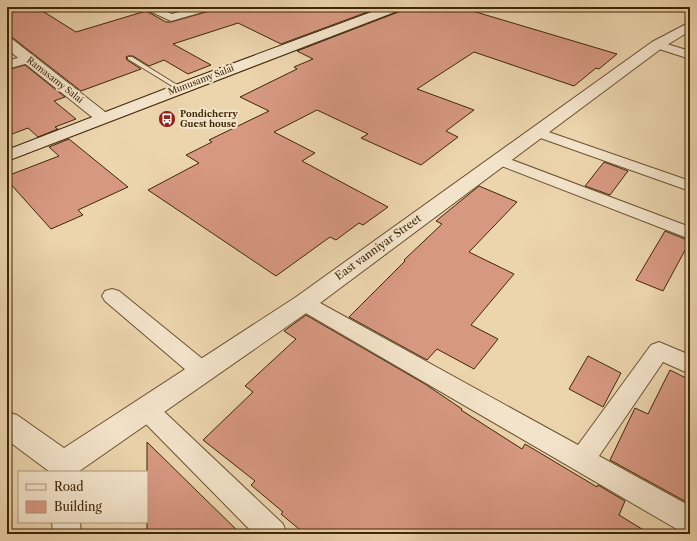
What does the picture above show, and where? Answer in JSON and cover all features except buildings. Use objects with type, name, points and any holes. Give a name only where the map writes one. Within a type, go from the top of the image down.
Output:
[{"type":"street","points":[[150,7],[171,18],[209,7]]},
{"type":"street","name":"Munusamy Salai","points":[[7,156],[179,88],[396,7]]},
{"type":"street","name":"East vanniyar Street","points":[[64,468],[202,371],[304,303],[363,258],[537,132],[657,46],[690,26]]},
{"type":"street","name":"Ramasamy Salai","points":[[7,42],[103,118]]},
{"type":"street","points":[[657,46],[690,55]]},
{"type":"street","points":[[7,65],[28,59]]},
{"type":"street","points":[[537,132],[690,186]]},
{"type":"street","points":[[499,160],[690,233]]},
{"type":"street","points":[[112,296],[202,371]]},
{"type":"street","points":[[304,303],[690,521]]},
{"type":"street","points":[[582,460],[659,351],[690,365]]},
{"type":"street","points":[[147,410],[273,534]]},
{"type":"street","points":[[7,424],[64,468]]},
{"type":"street","points":[[66,523],[67,534]]},
{"type":"lane","points":[[130,58],[179,88]]},
{"type":"place","name":"Pondicherry Guest house","points":[[167,119]]}]
